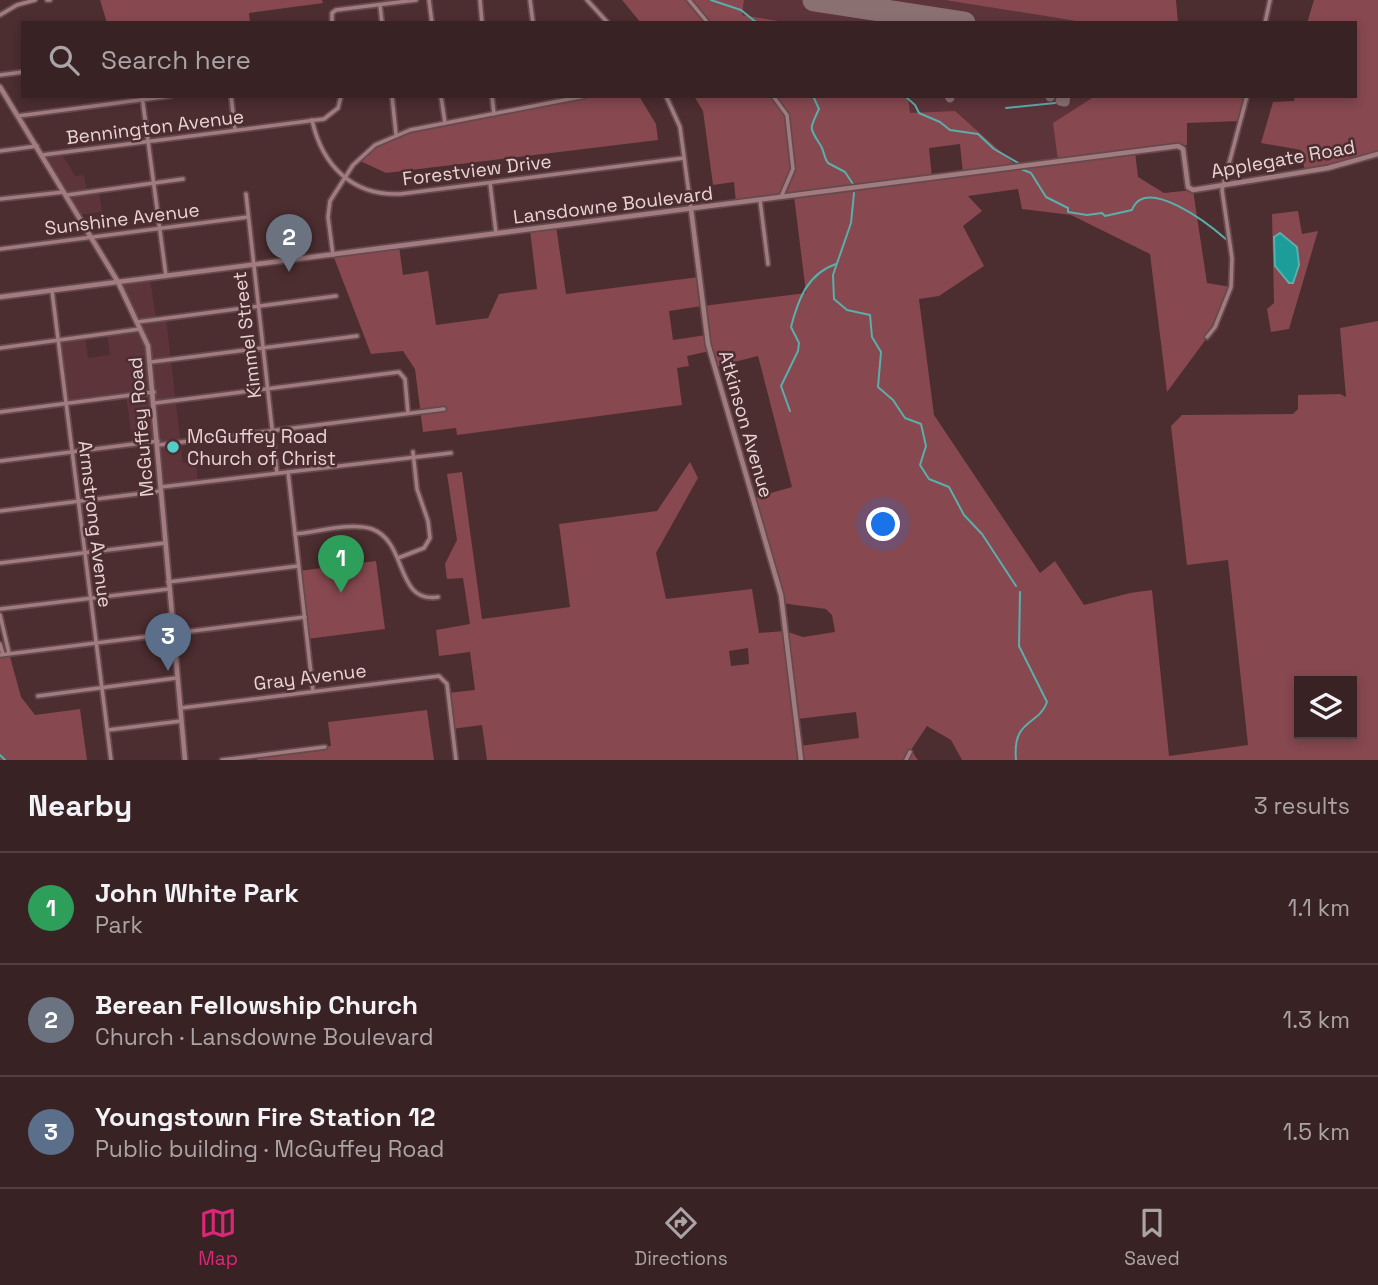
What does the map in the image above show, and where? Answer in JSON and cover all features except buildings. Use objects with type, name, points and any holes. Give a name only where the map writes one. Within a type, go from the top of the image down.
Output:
[{"type":"street","points":[[0,15],[17,5],[35,0]]},
{"type":"street","points":[[332,21],[332,12],[416,0]]},
{"type":"street","points":[[429,0],[432,21]]},
{"type":"street","points":[[480,0],[482,21]]},
{"type":"street","points":[[530,0],[533,21]]},
{"type":"street","points":[[587,0],[606,21]]},
{"type":"street","points":[[690,0],[706,21]]},
{"type":"street","points":[[1265,21],[1270,0]]},
{"type":"street","points":[[380,5],[382,21]]},
{"type":"street","points":[[0,75],[21,72]]},
{"type":"street","name":"McGuffey Road","points":[[0,87],[118,282],[141,329],[151,362],[172,634],[185,760]]},
{"type":"street","points":[[18,116],[142,98],[166,276]]},
{"type":"street","points":[[231,98],[235,130]]},
{"type":"street","name":"Bennington Avenue","points":[[42,155],[312,120],[334,113],[340,98]]},
{"type":"street","points":[[391,98],[396,134]]},
{"type":"street","points":[[441,98],[445,124]]},
{"type":"street","points":[[492,98],[494,114]]},
{"type":"street","points":[[542,98],[544,104]]},
{"type":"street","points":[[333,255],[328,210],[334,192],[369,150],[396,134],[574,98]]},
{"type":"street","name":"Atkinson Avenue","points":[[667,98],[678,120],[708,344],[780,595],[801,760]]},
{"type":"street","points":[[774,98],[787,115],[793,169],[781,197]]},
{"type":"street","points":[[1206,337],[1215,327],[1231,286],[1233,271],[1222,190],[1247,98]]},
{"type":"street","points":[[0,102],[8,101]]},
{"type":"street","name":"Forestview Drive","points":[[312,120],[323,153],[344,177],[362,188],[391,194],[684,158]]},
{"type":"street","points":[[0,151],[37,146]]},
{"type":"street","name":"Lansdowne Boulevard","points":[[0,297],[1180,146],[1188,187],[1193,190]]},
{"type":"street","name":"Applegate Road","points":[[1193,190],[1336,167],[1378,154]]},
{"type":"street","points":[[0,199],[183,179]]},
{"type":"street","points":[[490,183],[496,234]]},
{"type":"street","name":"Kimmel Street","points":[[246,194],[276,473]]},
{"type":"street","points":[[760,200],[768,264]]},
{"type":"street","name":"Sunshine Avenue","points":[[0,248],[248,217]]},
{"type":"street","name":"Armstrong Avenue","points":[[52,291],[111,760]]},
{"type":"street","points":[[137,322],[336,296]]},
{"type":"street","points":[[0,348],[141,329]]},
{"type":"street","points":[[151,362],[357,336]]},
{"type":"street","points":[[155,403],[402,374],[408,413]]},
{"type":"street","points":[[0,412],[154,392]]},
{"type":"street","points":[[0,461],[444,408]]},
{"type":"street","points":[[0,510],[413,454],[451,453]]},
{"type":"street","points":[[398,558],[424,548],[430,538],[428,522],[417,489],[413,454]]},
{"type":"street","points":[[288,472],[313,691]]},
{"type":"street","points":[[295,534],[369,528],[385,536],[415,594],[424,598],[438,597]]},
{"type":"street","points":[[0,563],[165,543]]},
{"type":"street","points":[[168,582],[299,566]]},
{"type":"street","points":[[0,609],[169,589]]},
{"type":"street","points":[[0,615],[9,653]]},
{"type":"street","points":[[0,643],[1,655],[305,617]]},
{"type":"street","name":"Gray Avenue","points":[[179,708],[434,676],[444,678],[456,760]]},
{"type":"street","points":[[38,696],[176,678]]},
{"type":"street","points":[[108,730],[180,722]]},
{"type":"street","points":[[222,760],[325,747]]},
{"type":"street","points":[[906,760],[910,752]]},
{"type":"shaded area","points":[[100,0],[322,0],[323,3],[249,13],[250,21],[106,21]]},
{"type":"shaded area","points":[[622,0],[744,0],[742,15],[779,21],[639,21]]},
{"type":"shaded area","points":[[744,0],[946,0],[1079,21],[779,21],[742,15]]},
{"type":"shaded area","points":[[945,0],[1176,0],[1178,21],[1076,21]]},
{"type":"shaded area","points":[[1314,0],[1378,0],[1378,154],[1305,172],[1301,150],[1261,143],[1273,102],[1294,101],[1295,98],[1357,98],[1357,21],[1308,21]]},
{"type":"shaded area","points":[[575,98],[640,98],[656,124],[658,140],[386,173],[358,160],[375,145],[402,132]]},
{"type":"shaded area","points":[[695,98],[908,98],[910,113],[955,111],[1018,167],[1058,161],[1053,123],[1092,98],[1246,98],[1240,121],[1187,123],[1187,145],[1135,152],[1138,177],[1164,193],[1193,190],[1207,283],[1231,287],[1215,327],[1167,392],[1150,254],[1071,215],[1022,209],[1018,189],[968,196],[982,211],[963,226],[984,266],[939,296],[919,299],[934,415],[1040,573],[1055,561],[1084,605],[1152,590],[1169,756],[1248,745],[1228,560],[1187,565],[1171,426],[1182,415],[1293,414],[1298,409],[1298,395],[1340,394],[1346,397],[1340,328],[1378,321],[1378,760],[962,760],[951,740],[927,726],[911,750],[918,760],[487,760],[482,725],[452,729],[448,693],[475,690],[470,652],[439,656],[436,630],[470,624],[463,578],[447,579],[445,564],[457,540],[447,474],[462,472],[482,619],[570,607],[559,524],[657,511],[690,462],[698,478],[656,553],[666,599],[752,589],[759,633],[785,631],[803,637],[835,632],[832,615],[826,609],[781,603],[753,498],[792,487],[758,356],[714,367],[710,351],[687,356],[689,366],[677,368],[682,405],[457,435],[456,428],[423,432],[415,369],[403,351],[371,354],[333,255],[399,246],[403,275],[428,271],[436,325],[488,318],[499,294],[537,289],[530,230],[556,226],[566,294],[699,277],[703,306],[806,293],[794,196],[736,203],[734,182],[713,185],[703,111]],"holes":[[[960,144],[963,174],[932,178],[929,148]],[[702,306],[706,335],[673,340],[669,311]],[[748,648],[749,664],[731,666],[729,651]],[[856,712],[859,738],[800,746],[797,719]]]},
{"type":"shaded area","points":[[908,98],[1092,98],[1054,123],[1058,161],[1018,167],[910,113]]},
{"type":"shaded area","points":[[61,153],[75,176],[84,175],[87,191],[99,190],[102,212],[78,215],[42,155]]},
{"type":"shaded area","points":[[1298,211],[1302,234],[1318,231],[1289,329],[1271,332],[1267,309],[1274,303],[1272,214]]},
{"type":"shaded area","points":[[150,278],[156,319],[166,318],[183,463],[196,462],[198,483],[161,487],[158,442],[133,444],[126,396],[66,403],[58,341],[85,337],[88,358],[110,355],[107,334],[140,329],[118,282]]},
{"type":"shaded area","points":[[376,561],[385,629],[307,639],[299,571]]},
{"type":"shaded area","points":[[9,653],[21,697],[35,715],[80,709],[87,760],[0,760],[0,655]]},
{"type":"shaded area","points":[[427,710],[434,760],[257,760],[256,756],[331,746],[328,722]]},
{"type":"water","points":[[1280,233],[1297,247],[1299,265],[1293,283],[1289,283],[1275,266],[1274,237]]},
{"type":"waterway","points":[[711,0],[741,10],[755,21]]},
{"type":"waterway","points":[[814,98],[819,109],[812,131],[828,163],[845,172],[853,184]]},
{"type":"waterway","points":[[907,98],[919,113],[940,122],[950,130],[978,134],[994,149],[1020,164]]},
{"type":"waterway","points":[[1006,108],[1055,103]]},
{"type":"waterway","points":[[1021,169],[1031,173],[1046,197],[1068,208],[1068,212],[1087,215],[1102,213],[1105,216],[1132,210],[1139,200],[1150,197],[1193,214],[1227,240]]},
{"type":"waterway","points":[[854,193],[851,223],[833,275],[834,299],[847,310],[870,315],[872,337],[881,352],[878,387],[893,400],[905,418],[921,424],[926,446],[920,465],[929,479],[949,487],[964,515],[982,534],[1016,586]]},
{"type":"waterway","points":[[790,411],[781,386],[798,351],[799,343],[791,327],[794,317],[811,281],[826,268],[836,264]]},
{"type":"waterway","points":[[1016,760],[1018,737],[1047,702],[1019,646],[1020,592]]},
{"type":"waterway","points":[[0,755],[5,760]]},
{"type":"taxiway","points":[[1060,101],[1065,102],[1066,98]]},
{"type":"runway","points":[[814,0],[951,21]]},
{"type":"place","name":"Berean Fellowship Church","points":[[289,272]]},
{"type":"place","name":"McGuffey Road Church of Christ","points":[[173,447]]},
{"type":"place","name":"John White Park","points":[[341,593]]},
{"type":"place","name":"Youngstown Fire Station 12","points":[[168,671]]}]
